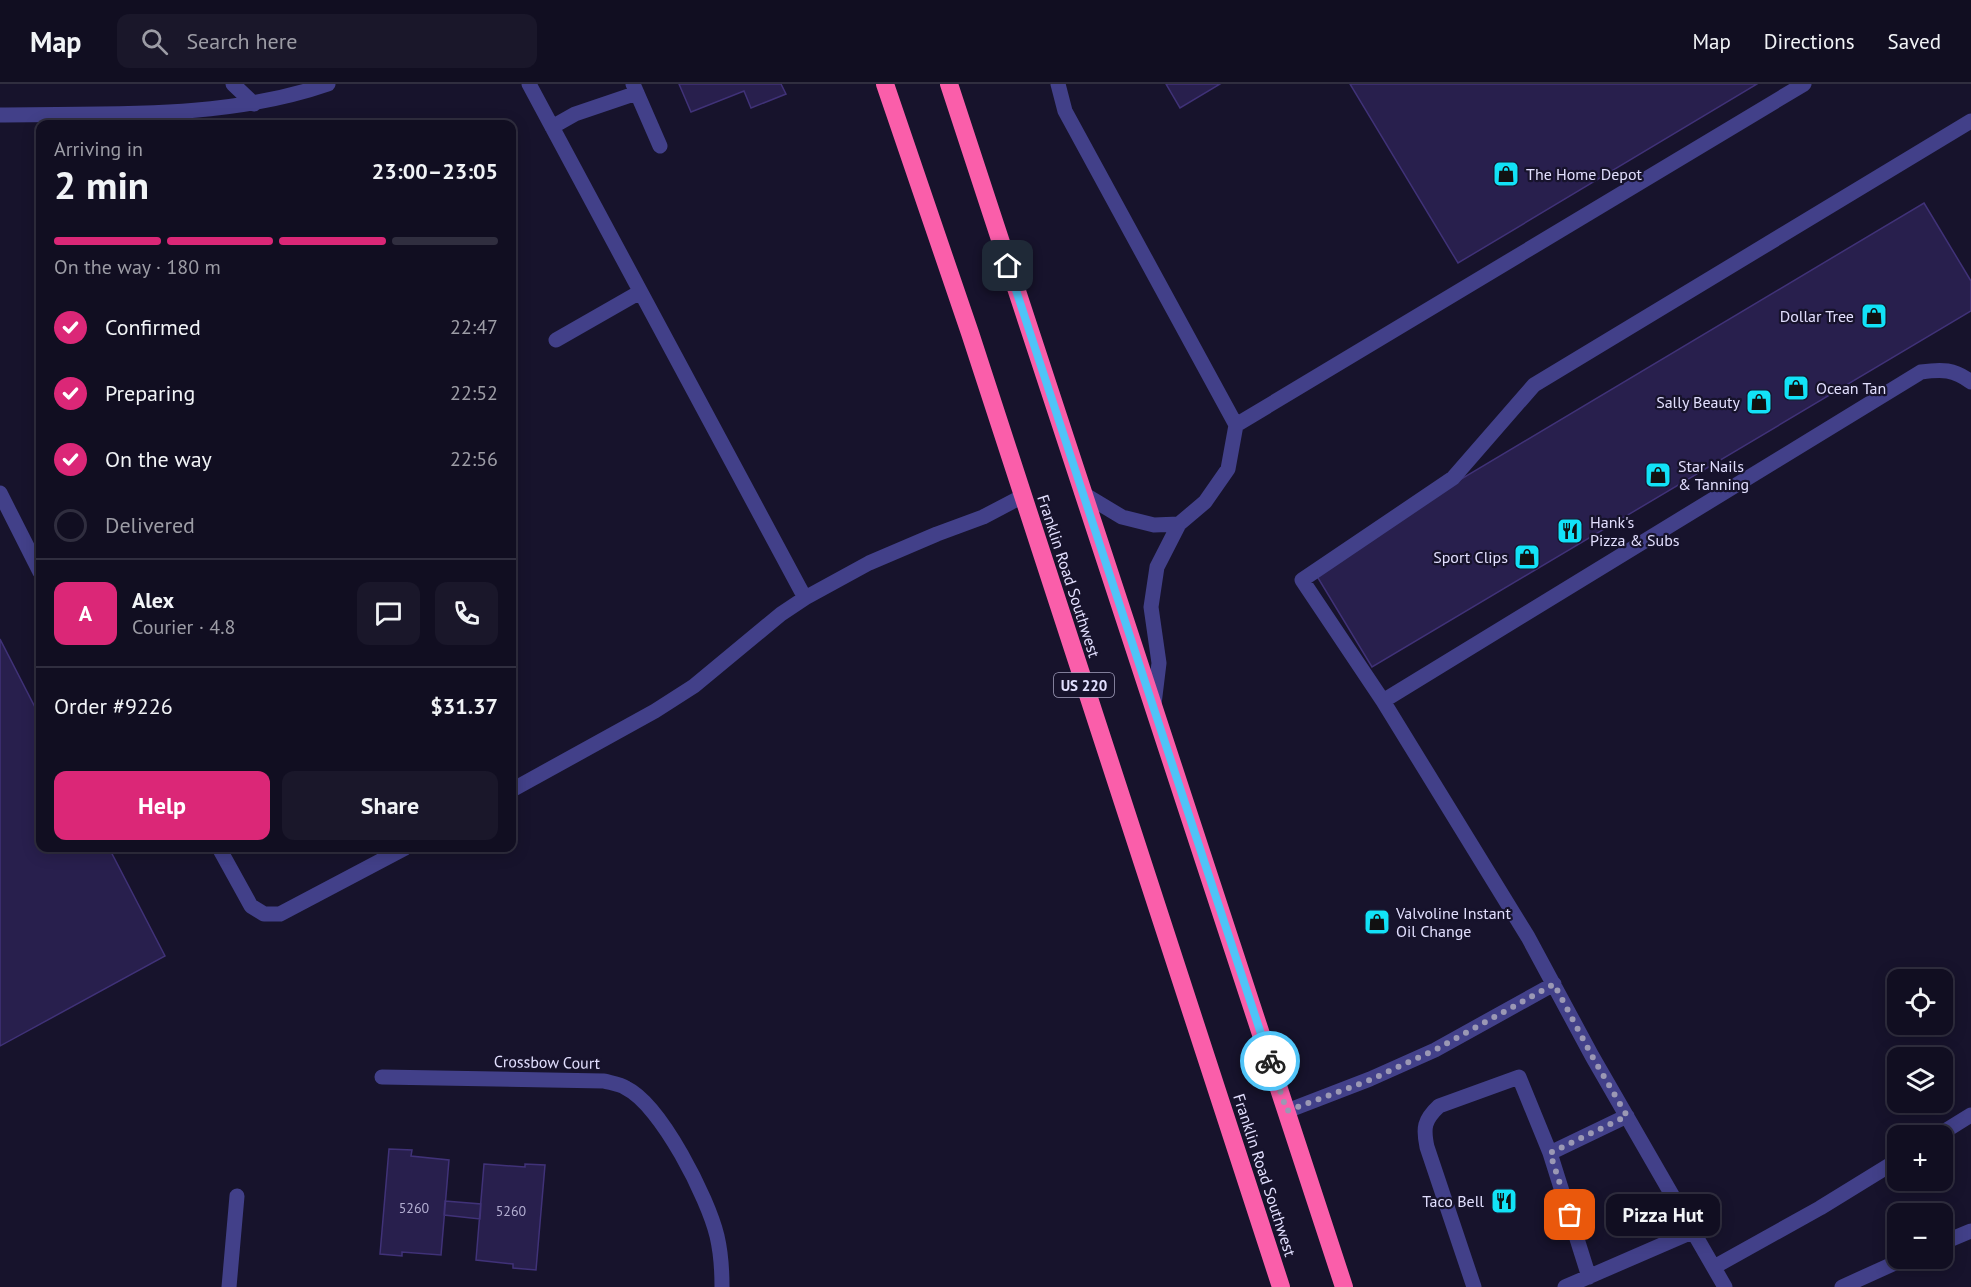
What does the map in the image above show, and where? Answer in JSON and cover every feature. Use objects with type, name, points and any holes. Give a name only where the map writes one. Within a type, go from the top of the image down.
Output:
[{"type":"highway","name":"Franklin Road Southwest","points":[[885,84],[1023,496],[1281,1287]]},
{"type":"highway","points":[[949,84],[1344,1287]]},
{"type":"street","points":[[234,84],[254,104]]},
{"type":"street","points":[[0,115],[192,111],[254,104],[303,93],[328,84]]},
{"type":"street","points":[[529,84],[805,598]]},
{"type":"street","points":[[1058,84],[1065,111],[1236,425],[1228,469],[1205,502],[1179,524],[1156,567],[1151,607],[1160,663],[1154,707]]},
{"type":"street","points":[[1236,425],[1804,84]]},
{"type":"street","points":[[552,127],[575,114],[635,88],[660,146]]},
{"type":"street","points":[[1725,1287],[1592,1056],[1528,937],[1383,701],[1302,580],[1453,477],[1534,386],[1971,121]]},
{"type":"street","points":[[556,340],[640,292]]},
{"type":"street","points":[[1383,701],[1922,372],[1942,369],[1961,375],[1971,382]]},
{"type":"street","points":[[0,493],[36,564]]},
{"type":"street","points":[[1082,493],[1122,517],[1154,525],[1179,524]]},
{"type":"street","points":[[516,788],[655,711],[694,686],[781,614],[805,598],[869,563],[983,517],[1023,496]]},
{"type":"street","points":[[221,852],[251,906],[264,914],[280,914],[397,852]]},
{"type":"street","points":[[1287,1111],[1370,1080],[1435,1050],[1554,984]]},
{"type":"street","name":"Crossbow Court","points":[[382,1077],[604,1081],[627,1088],[646,1102],[678,1147],[703,1196],[717,1235],[722,1268],[722,1287]]},
{"type":"street","points":[[1474,1287],[1427,1148],[1424,1130],[1430,1114],[1439,1106],[1519,1077],[1550,1153],[1589,1277]]},
{"type":"street","points":[[1953,1126],[1971,1115]]},
{"type":"street","points":[[1550,1153],[1627,1116]]},
{"type":"street","points":[[1714,1267],[1820,1208],[1887,1167]]},
{"type":"street","points":[[229,1287],[237,1196]]},
{"type":"street","points":[[1565,1287],[1694,1231]]},
{"type":"street","points":[[1953,1238],[1971,1231]]},
{"type":"street","points":[[1842,1287],[1887,1267]]},
{"type":"building","points":[[679,84],[781,84],[786,94],[751,108],[744,91],[691,112]]},
{"type":"building","points":[[1166,84],[1220,84],[1180,108]]},
{"type":"building","name":"The Home Depot","points":[[1350,84],[1757,84],[1458,263]]},
{"type":"building","points":[[1924,203],[1971,281],[1971,311],[1372,667],[1312,568]]},
{"type":"building","points":[[0,639],[36,709],[36,852],[111,852],[165,956],[0,1046]]},
{"type":"building","points":[[389,1149],[412,1150],[411,1156],[449,1160],[441,1255],[402,1252],[402,1256],[380,1254]]},
{"type":"building","points":[[484,1164],[525,1167],[525,1164],[545,1165],[536,1270],[513,1268],[513,1264],[476,1260]]},
{"type":"building","points":[[445,1201],[481,1204],[480,1219],[444,1215]]},
{"type":"way so far","points":[[1270,1061],[1287,1111],[1370,1080],[1435,1050],[1554,984],[1627,1116],[1550,1153],[1570,1215]]},
{"type":"place","name":"The Home Depot","points":[[1506,174]]},
{"type":"place","name":"Dollar Tree","points":[[1874,316]]},
{"type":"place","name":"Ocean Tan","points":[[1796,388]]},
{"type":"place","name":"Sally Beauty","points":[[1759,402]]},
{"type":"place","name":"Star Nails & Tanning","points":[[1658,475]]},
{"type":"place","name":"Hank's Pizza & Subs","points":[[1570,531]]},
{"type":"place","name":"Sport Clips","points":[[1527,557]]},
{"type":"place","name":"Valvoline Instant Oil Change","points":[[1377,922]]},
{"type":"place","name":"Taco Bell","points":[[1504,1201]]},
{"type":"place","name":"Pizza Hut","points":[[1570,1215]]},
{"type":"route","points":[[1008,266],[1270,1061]]}]
